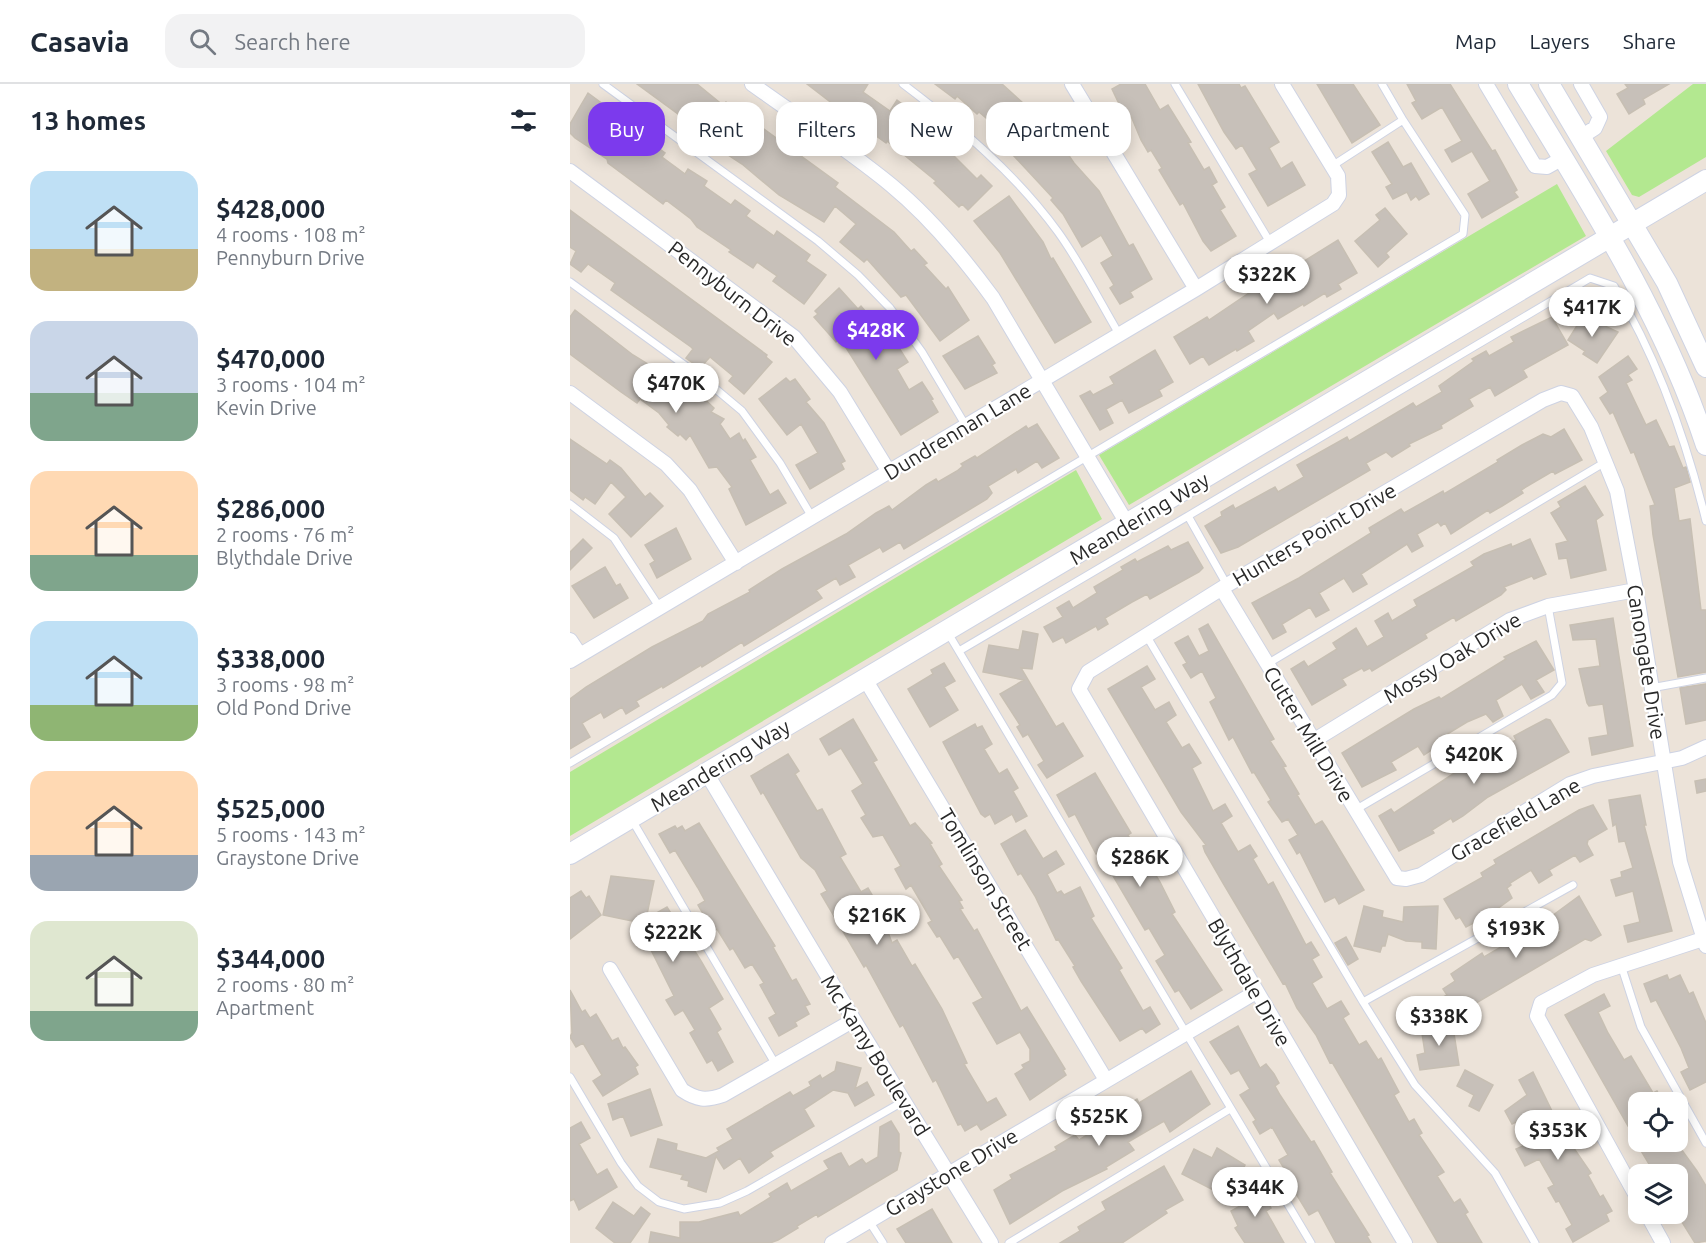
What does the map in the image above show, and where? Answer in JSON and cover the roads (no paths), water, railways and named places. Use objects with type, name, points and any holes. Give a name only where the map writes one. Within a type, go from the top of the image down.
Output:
[{"type":"street","points":[[752,84],[891,185],[924,216],[969,265],[993,298],[1128,525]]},
{"type":"street","points":[[1072,84],[1196,290]]},
{"type":"street","points":[[1282,84],[1332,166]]},
{"type":"street","points":[[1486,84],[1535,166],[1547,167],[1563,158]]},
{"type":"street","points":[[1518,84],[1611,237],[1646,300],[1675,361],[1706,445]]},
{"type":"street","points":[[1549,84],[1667,283],[1706,367]]},
{"type":"street","points":[[1581,84],[1600,117],[1595,128],[1581,137]]},
{"type":"street","name":"Dundrennan Lane","points":[[575,658],[1196,290],[1323,212],[1339,195],[1338,176],[1332,166]]},
{"type":"street","name":"Pennyburn Drive","points":[[570,171],[794,337],[840,392],[889,472]]},
{"type":"street","name":"Meandering Way","points":[[570,854],[1706,180]]},
{"type":"street","points":[[570,393],[666,464],[690,490],[736,563]]},
{"type":"street","name":"Canongate Drive","points":[[1561,393],[1572,396],[1582,409],[1617,491],[1636,590],[1680,862],[1705,942]]},
{"type":"street","name":"Hunters Point Drive","points":[[1079,689],[1081,681],[1096,665],[1146,634],[1543,400],[1561,393]]},
{"type":"street","name":"Cutter Mill Drive","points":[[1224,587],[1267,664],[1397,878]]},
{"type":"street","name":"Mossy Oak Drive","points":[[1313,741],[1510,620],[1548,606],[1636,590]]},
{"type":"street","points":[[570,640],[575,658]]},
{"type":"street","name":"Tomlinson Street","points":[[866,679],[1106,1080]]},
{"type":"street","name":"Blythdale Drive","points":[[1079,689],[1405,1243]]},
{"type":"street","name":"Gracefield Lane","points":[[1397,878],[1406,879],[1420,875],[1570,784],[1593,776],[1682,758],[1706,747]]},
{"type":"street","name":"Mc Kamy Boulevard","points":[[707,774],[991,1243]]},
{"type":"street","points":[[1628,1181],[1537,1016],[1541,1003],[1555,993],[1593,975],[1705,942]]},
{"type":"street","points":[[610,969],[682,1090],[706,1101],[723,1095],[854,1020]]},
{"type":"street","name":"Graystone Drive","points":[[832,1243],[1256,992]]},
{"type":"street","points":[[1653,1224],[1664,1243]]},
{"type":"lane","points":[[603,84],[818,241],[858,275],[890,308],[915,343],[966,426]]},
{"type":"lane","points":[[903,84],[958,125],[1014,178],[1058,233],[1119,334]]},
{"type":"lane","points":[[1175,84],[1271,244]]},
{"type":"lane","points":[[570,763],[1463,234],[1465,215],[1382,84]]},
{"type":"lane","points":[[1332,166],[1403,120]]},
{"type":"lane","points":[[959,651],[1590,278],[1614,286],[1645,342],[1681,430],[1706,521]]},
{"type":"lane","points":[[570,282],[705,380],[742,411],[780,463],[812,517]]},
{"type":"lane","points":[[1267,664],[1606,461]]},
{"type":"lane","points":[[570,504],[614,538],[660,608]]},
{"type":"lane","points":[[1188,516],[1224,587]]},
{"type":"lane","points":[[1354,810],[1551,695],[1562,683],[1548,606]]},
{"type":"lane","points":[[947,631],[1311,1243]]},
{"type":"lane","points":[[1146,634],[1363,1002],[1415,1085],[1496,1173],[1535,1243]]},
{"type":"lane","points":[[1651,688],[1706,678]]},
{"type":"lane","points":[[631,818],[776,1065]]},
{"type":"lane","points":[[1363,1002],[1573,885]]},
{"type":"lane","points":[[1621,965],[1644,1034],[1706,1143]]},
{"type":"lane","points":[[570,1077],[638,1186],[659,1202],[684,1209],[720,1203],[747,1191],[904,1101]]},
{"type":"lane","points":[[1009,1243],[1230,1109]]},
{"type":"lane","points":[[869,1221],[883,1243]]}]
